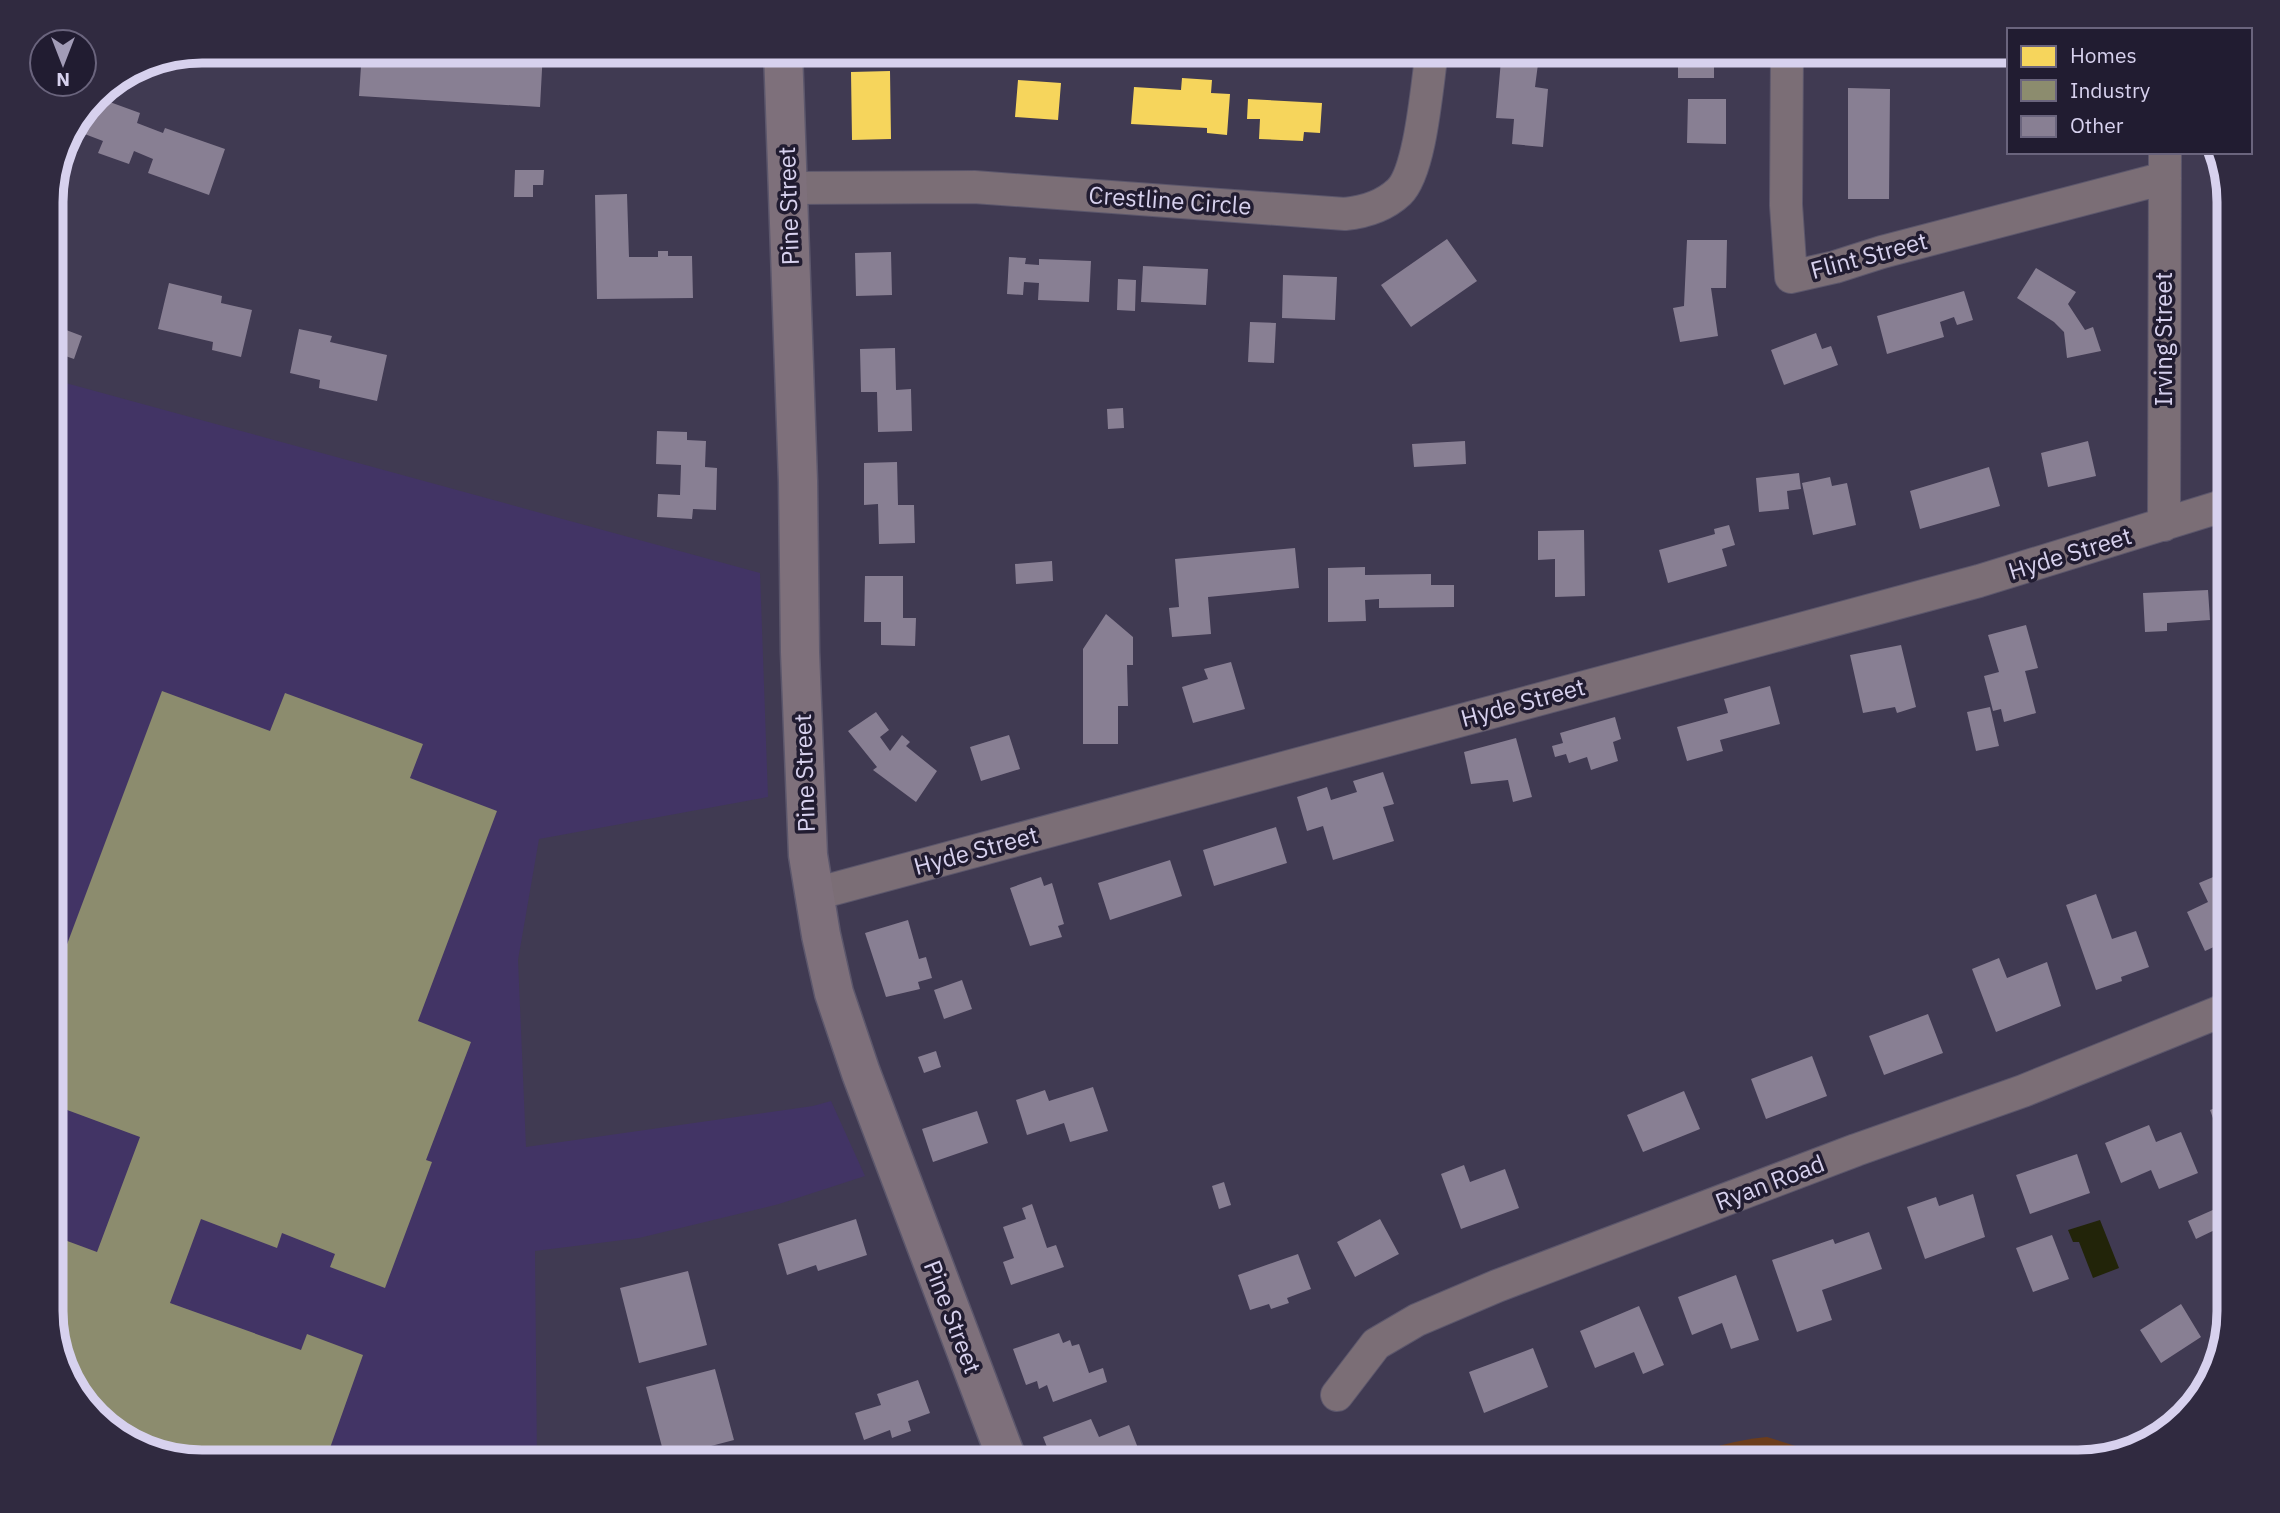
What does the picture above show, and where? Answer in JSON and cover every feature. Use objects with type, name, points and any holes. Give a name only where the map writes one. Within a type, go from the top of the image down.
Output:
[{"type":"street","name":"Pine Street","points":[[783,63],[808,855],[834,993],[860,1073],[1003,1450]]},
{"type":"street","name":"Crestline Circle","points":[[788,188],[974,187],[1345,214],[1364,212],[1382,204],[1400,191],[1411,173],[1430,63]]},
{"type":"street","name":"Flint Street","points":[[1787,63],[1786,205],[1791,276],[1835,267],[2165,165]]},
{"type":"street","name":"Irving Street","points":[[2164,525],[2165,165]]},
{"type":"street","name":"Hyde Street","points":[[815,894],[1966,585],[2217,508]]},
{"type":"street","name":"Ryan Road","points":[[1337,1395],[1376,1344],[1417,1320],[1497,1286],[1856,1150],[2024,1091],[2217,1013]]},
{"type":"shaded area","points":[[63,382],[760,573],[768,797],[539,839],[518,960],[526,1147],[813,1106],[831,1101],[865,1176],[779,1204],[639,1238],[535,1251],[537,1450],[184,1449],[157,1443],[125,1427],[97,1403],[77,1373],[70,1356],[63,1320]]},
{"type":"shaded area","points":[[2100,1220],[2119,1268],[2093,1278],[2079,1242],[2073,1242],[2068,1230]]},
{"type":"shaded area","points":[[1767,1437],[1805,1450],[1706,1450]]},
{"type":"building: Homes","points":[[890,71],[891,139],[852,140],[851,72]]},
{"type":"building: Homes","points":[[1182,78],[1212,80],[1211,93],[1230,94],[1227,135],[1207,133],[1207,128],[1131,124],[1134,87],[1181,90]]},
{"type":"building: Homes","points":[[1018,80],[1061,83],[1058,120],[1015,117]]},
{"type":"building: Homes","points":[[1248,99],[1322,103],[1320,133],[1304,132],[1303,141],[1259,139],[1260,119],[1247,119]]},
{"type":"building: Industry","points":[[162,691],[270,731],[285,693],[423,744],[410,778],[497,811],[418,1021],[471,1042],[426,1160],[432,1162],[385,1288],[330,1267],[335,1254],[282,1233],[277,1248],[201,1219],[170,1303],[301,1350],[307,1334],[363,1355],[329,1450],[202,1450],[157,1443],[140,1436],[110,1416],[97,1403],[77,1373],[70,1356],[63,1320],[63,1239],[97,1252],[140,1137],[63,1108],[63,955]]},
{"type":"building: Other","points":[[351,63],[542,63],[540,107],[359,96],[361,66],[351,66]]},
{"type":"building: Other","points":[[1501,63],[1538,64],[1535,87],[1548,89],[1543,147],[1512,144],[1514,119],[1496,118]]},
{"type":"building: Other","points":[[1678,63],[1714,63],[1714,78],[1678,78]]},
{"type":"building: Other","points":[[1848,88],[1890,89],[1889,199],[1848,199]]},
{"type":"building: Other","points":[[1688,99],[1726,99],[1726,144],[1687,143]]},
{"type":"building: Other","points":[[107,101],[140,113],[137,123],[163,133],[165,128],[225,149],[209,195],[148,173],[153,159],[134,151],[129,164],[98,153],[103,141],[82,133],[97,110]]},
{"type":"building: Other","points":[[515,170],[544,170],[543,185],[533,185],[533,197],[514,197]]},
{"type":"building: Other","points":[[627,194],[629,257],[658,257],[658,251],[668,251],[668,256],[692,256],[693,298],[597,299],[595,195]]},
{"type":"building: Other","points":[[1447,239],[1477,281],[1411,327],[1381,285]]},
{"type":"building: Other","points":[[1687,240],[1727,240],[1726,288],[1711,288],[1718,336],[1680,342],[1673,308],[1684,306]]},
{"type":"building: Other","points":[[891,252],[892,295],[856,296],[855,253]]},
{"type":"building: Other","points":[[1009,257],[1026,258],[1025,264],[1039,265],[1039,259],[1091,261],[1089,302],[1038,300],[1039,283],[1024,282],[1023,295],[1007,294]]},
{"type":"building: Other","points":[[1143,266],[1208,269],[1206,305],[1141,302]]},
{"type":"building: Other","points":[[2036,268],[2076,292],[2068,304],[2085,330],[2093,327],[2101,351],[2067,358],[2064,332],[2054,322],[2017,298]]},
{"type":"building: Other","points":[[1283,275],[1337,277],[1335,320],[1282,318]]},
{"type":"building: Other","points":[[1118,279],[1136,280],[1135,311],[1117,310]]},
{"type":"building: Other","points":[[169,283],[222,296],[221,303],[252,310],[241,357],[212,350],[213,342],[158,329]]},
{"type":"building: Other","points":[[1964,291],[1973,320],[1957,325],[1954,317],[1940,322],[1944,337],[1887,354],[1877,316]]},
{"type":"building: Other","points":[[1250,322],[1276,323],[1274,363],[1248,362]]},
{"type":"building: Other","points":[[63,329],[82,336],[74,359],[63,355]]},
{"type":"building: Other","points":[[299,329],[332,336],[330,342],[387,355],[377,401],[319,388],[320,380],[290,373]]},
{"type":"building: Other","points":[[1816,333],[1822,349],[1831,346],[1838,365],[1784,385],[1771,350]]},
{"type":"building: Other","points":[[895,348],[896,390],[911,389],[912,431],[878,432],[877,392],[861,392],[860,349]]},
{"type":"building: Other","points":[[1123,408],[1124,428],[1108,429],[1107,409]]},
{"type":"building: Other","points":[[657,431],[687,432],[687,440],[706,441],[705,467],[717,468],[716,510],[693,509],[692,519],[657,517],[658,494],[680,495],[681,465],[656,464]]},
{"type":"building: Other","points":[[1465,441],[1466,464],[1414,467],[1412,444]]},
{"type":"building: Other","points":[[2088,441],[2096,476],[2048,487],[2041,453]]},
{"type":"building: Other","points":[[897,462],[898,505],[914,505],[915,543],[879,544],[878,504],[864,505],[864,463]]},
{"type":"building: Other","points":[[1989,467],[2000,506],[1920,529],[1910,491]]},
{"type":"building: Other","points":[[1799,473],[1801,489],[1787,491],[1789,509],[1759,512],[1756,478]]},
{"type":"building: Other","points":[[1830,477],[1832,486],[1847,483],[1856,525],[1813,535],[1802,483]]},
{"type":"building: Other","points":[[1729,525],[1735,545],[1722,549],[1727,566],[1668,583],[1659,550],[1715,534],[1714,529]]},
{"type":"building: Other","points":[[1584,530],[1585,596],[1555,597],[1555,559],[1538,560],[1538,531]]},
{"type":"building: Other","points":[[1295,548],[1299,588],[1208,597],[1211,634],[1172,637],[1169,608],[1179,607],[1175,559]]},
{"type":"building: Other","points":[[1052,561],[1053,581],[1016,584],[1015,564]]},
{"type":"building: Other","points":[[1365,567],[1365,575],[1431,574],[1431,585],[1454,585],[1454,607],[1379,608],[1379,599],[1365,600],[1366,621],[1328,622],[1328,568]]},
{"type":"building: Other","points":[[865,576],[903,576],[903,618],[916,618],[915,646],[881,645],[881,622],[864,622]]},
{"type":"building: Other","points":[[2208,590],[2210,620],[2167,623],[2167,631],[2145,632],[2143,593]]},
{"type":"building: Other","points":[[1106,614],[1133,637],[1133,665],[1127,665],[1128,706],[1118,706],[1118,744],[1083,744],[1083,649]]},
{"type":"building: Other","points":[[2026,625],[2038,668],[2025,671],[2036,713],[2004,722],[2001,709],[1993,711],[1984,676],[1999,672],[1988,635]]},
{"type":"building: Other","points":[[1901,645],[1916,707],[1897,713],[1895,707],[1863,713],[1850,655]]},
{"type":"building: Other","points":[[1231,662],[1245,709],[1193,723],[1182,687],[1208,679],[1204,669]]},
{"type":"building: Other","points":[[1770,686],[1780,724],[1720,740],[1723,751],[1687,761],[1677,727],[1728,713],[1724,699]]},
{"type":"building: Other","points":[[1990,707],[1999,746],[1976,751],[1967,712]]},
{"type":"building: Other","points":[[876,712],[889,730],[880,737],[890,751],[902,735],[910,742],[906,746],[937,771],[916,802],[873,770],[877,767],[848,731]]},
{"type":"building: Other","points":[[1615,717],[1621,739],[1613,742],[1618,761],[1591,770],[1587,757],[1569,763],[1566,754],[1555,757],[1552,746],[1563,743],[1560,733]]},
{"type":"building: Other","points":[[1009,735],[1020,769],[981,781],[970,747]]},
{"type":"building: Other","points":[[1516,738],[1532,797],[1513,802],[1508,780],[1471,784],[1464,752]]},
{"type":"building: Other","points":[[1383,772],[1394,804],[1383,807],[1394,841],[1333,860],[1323,826],[1307,831],[1297,797],[1327,787],[1331,800],[1357,792],[1353,781]]},
{"type":"building: Other","points":[[1276,827],[1287,863],[1214,886],[1203,850]]},
{"type":"building: Other","points":[[1170,860],[1182,896],[1110,920],[1098,883]]},
{"type":"building: Other","points":[[2217,875],[2217,946],[2205,951],[2187,912],[2208,902],[2199,883]]},
{"type":"building: Other","points":[[1041,877],[1044,886],[1052,883],[1064,924],[1058,926],[1062,937],[1030,946],[1010,888]]},
{"type":"building: Other","points":[[2096,894],[2112,939],[2136,931],[2149,967],[2096,990],[2066,905]]},
{"type":"building: Other","points":[[908,920],[919,959],[926,957],[932,978],[918,982],[920,989],[886,997],[865,933]]},
{"type":"building: Other","points":[[1999,958],[2007,978],[2047,962],[2061,1006],[1996,1032],[1972,969]]},
{"type":"building: Other","points":[[962,980],[972,1009],[944,1019],[934,990]]},
{"type":"building: Other","points":[[1928,1014],[1943,1053],[1884,1075],[1869,1036]]},
{"type":"building: Other","points":[[936,1051],[941,1067],[924,1073],[918,1057]]},
{"type":"building: Other","points":[[1812,1056],[1827,1096],[1766,1119],[1751,1079]]},
{"type":"building: Other","points":[[1093,1087],[1108,1131],[1070,1142],[1064,1123],[1027,1135],[1016,1100],[1045,1090],[1049,1101]]},
{"type":"building: Other","points":[[1684,1091],[1700,1129],[1643,1152],[1627,1115]]},
{"type":"building: Other","points":[[2217,1107],[2217,1129],[2210,1110]]},
{"type":"building: Other","points":[[977,1111],[988,1143],[933,1162],[922,1129]]},
{"type":"building: Other","points":[[2149,1125],[2156,1142],[2181,1132],[2198,1173],[2159,1189],[2151,1170],[2121,1183],[2105,1143]]},
{"type":"building: Other","points":[[2077,1154],[2090,1193],[2030,1214],[2016,1175]]},
{"type":"building: Other","points":[[1464,1165],[1470,1182],[1505,1169],[1519,1208],[1461,1229],[1441,1174]]},
{"type":"building: Other","points":[[1224,1182],[1231,1205],[1219,1209],[1212,1186]]},
{"type":"building: Other","points":[[1973,1194],[1985,1237],[1925,1259],[1907,1207],[1936,1197],[1939,1206]]},
{"type":"building: Other","points":[[1032,1204],[1047,1248],[1056,1245],[1064,1267],[1011,1285],[1003,1262],[1014,1258],[1003,1227],[1026,1219],[1022,1208]]},
{"type":"building: Other","points":[[2215,1209],[2217,1229],[2196,1239],[2188,1221]]},
{"type":"building: Other","points":[[856,1219],[867,1255],[818,1271],[816,1265],[787,1275],[778,1244]]},
{"type":"building: Other","points":[[1380,1219],[1399,1254],[1355,1277],[1337,1242]]},
{"type":"building: Other","points":[[1869,1232],[1882,1269],[1822,1290],[1832,1320],[1797,1332],[1772,1260],[1833,1239],[1835,1244]]},
{"type":"building: Other","points":[[2052,1235],[2069,1279],[2033,1292],[2016,1248]]},
{"type":"building: Other","points":[[1298,1254],[1311,1289],[1287,1298],[1289,1303],[1271,1309],[1269,1304],[1250,1310],[1238,1275]]},
{"type":"building: Other","points":[[688,1271],[707,1345],[639,1363],[620,1288]]},
{"type":"building: Other","points":[[1736,1275],[1759,1340],[1731,1349],[1722,1323],[1692,1335],[1678,1297]]},
{"type":"building: Other","points":[[2181,1304],[2201,1337],[2161,1363],[2140,1330]]},
{"type":"building: Other","points":[[1639,1306],[1664,1365],[1643,1374],[1634,1352],[1595,1368],[1580,1331]]},
{"type":"building: Other","points":[[1059,1333],[1063,1343],[1070,1340],[1072,1346],[1079,1344],[1089,1373],[1103,1368],[1107,1382],[1053,1402],[1047,1385],[1039,1389],[1037,1381],[1026,1385],[1013,1349]]},
{"type":"building: Other","points":[[1533,1348],[1548,1387],[1484,1413],[1469,1372]]},
{"type":"building: Other","points":[[715,1369],[734,1440],[696,1450],[663,1450],[646,1387]]},
{"type":"building: Other","points":[[918,1380],[930,1413],[908,1421],[911,1431],[892,1438],[890,1430],[864,1440],[855,1413],[881,1405],[877,1394]]},
{"type":"building: Other","points":[[1091,1419],[1099,1437],[1129,1425],[1138,1448],[1048,1450],[1043,1437]]}]
